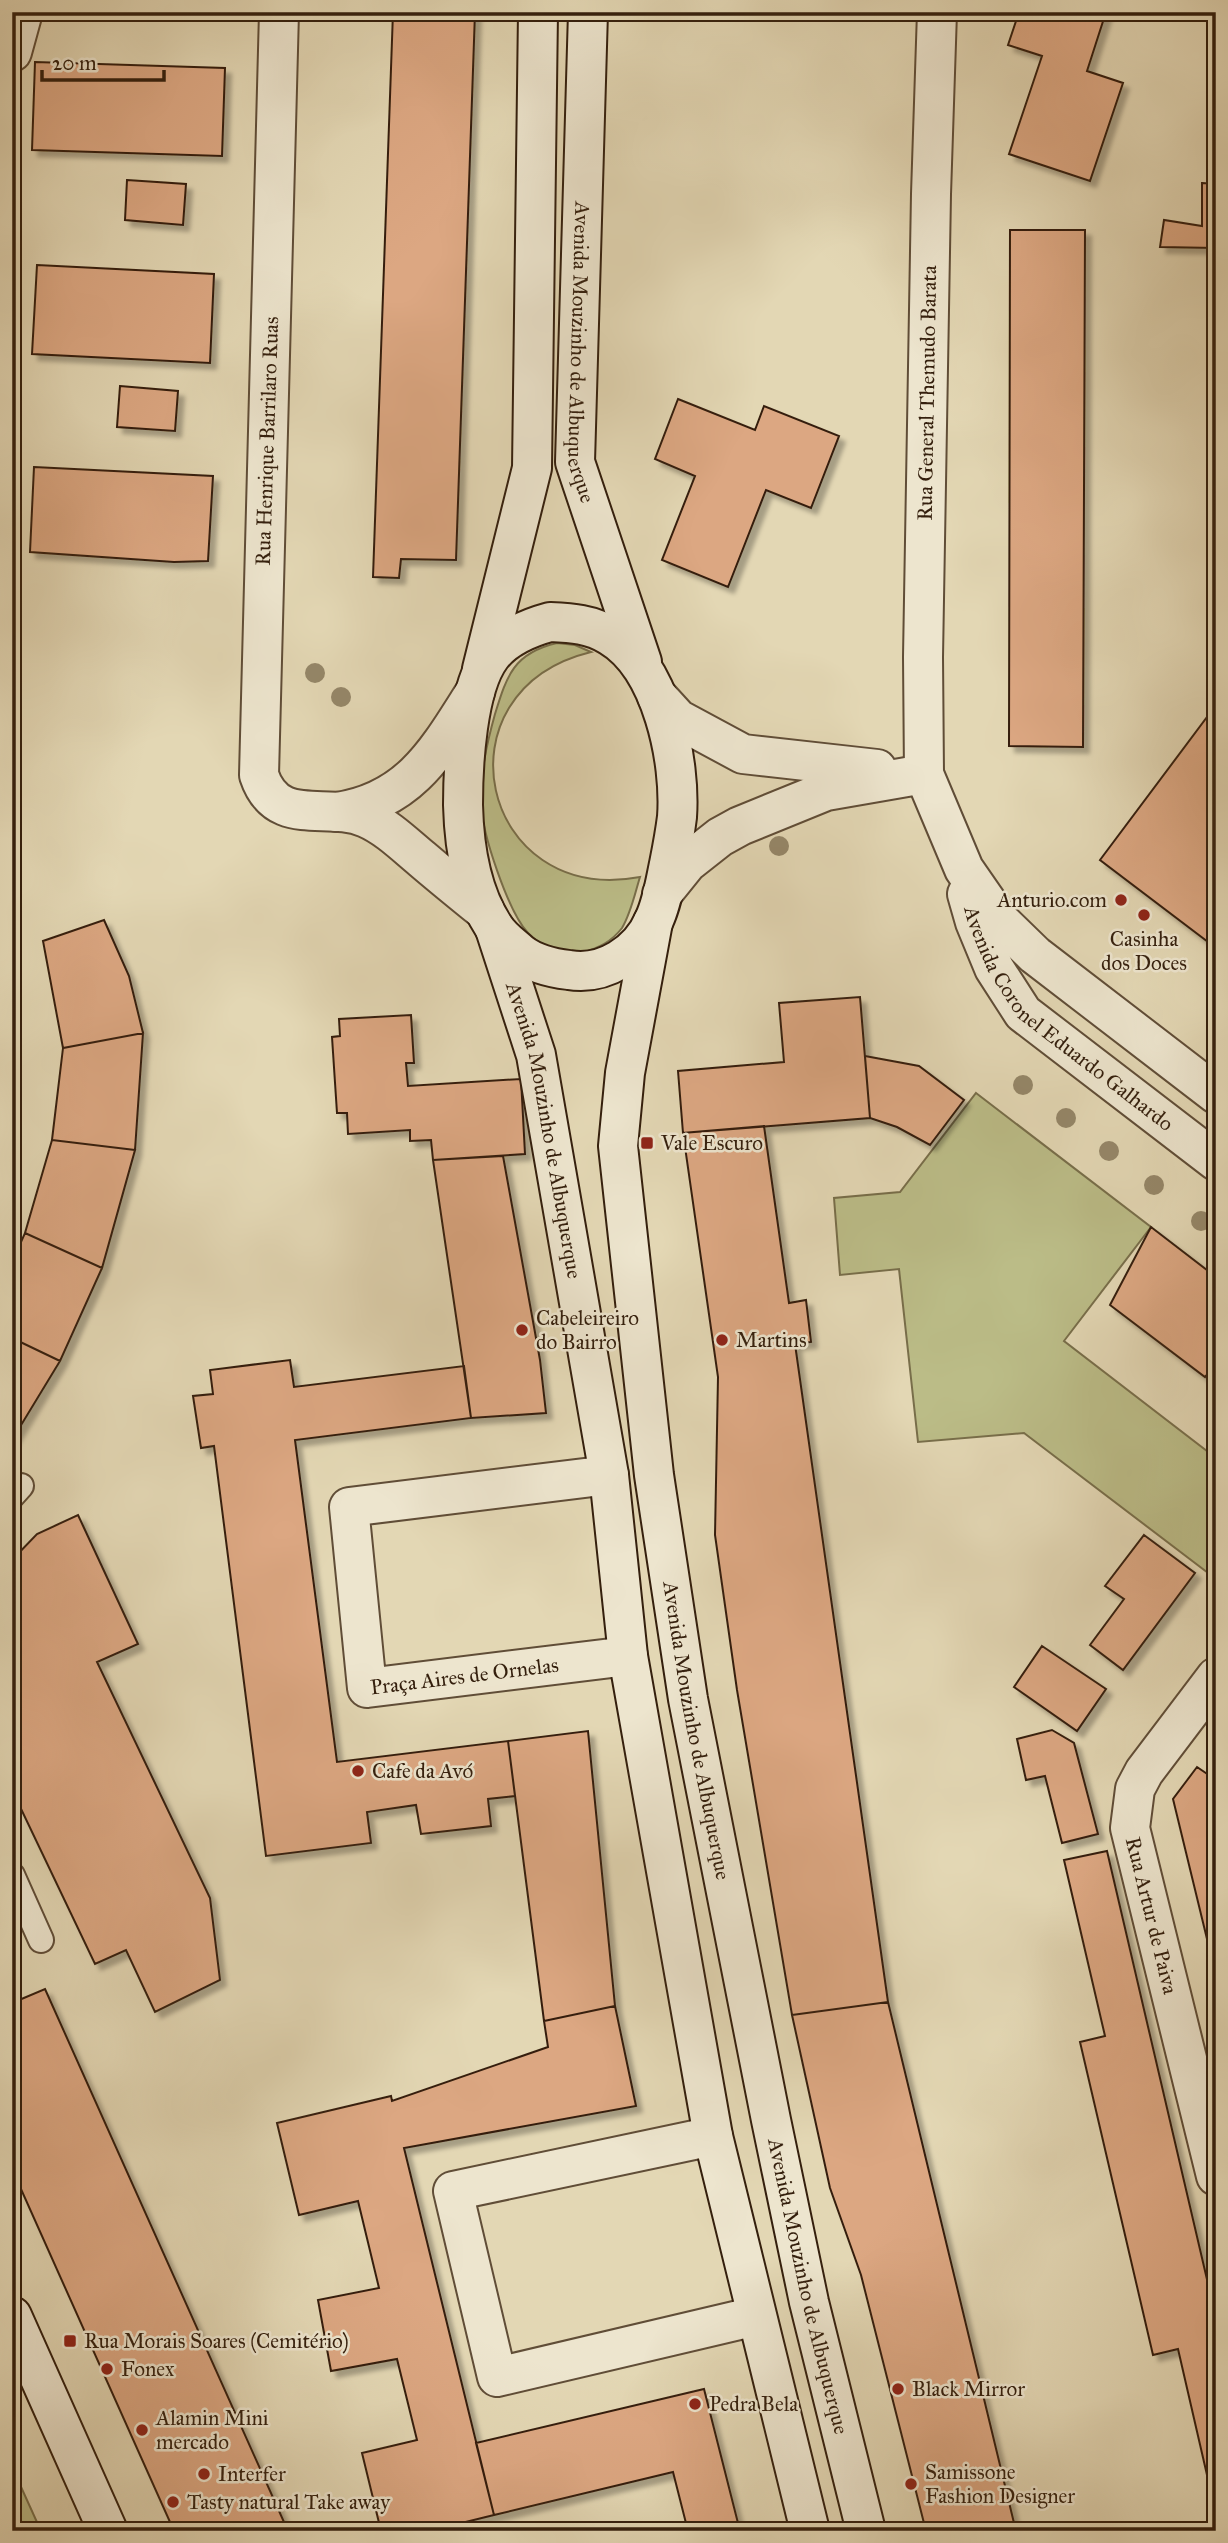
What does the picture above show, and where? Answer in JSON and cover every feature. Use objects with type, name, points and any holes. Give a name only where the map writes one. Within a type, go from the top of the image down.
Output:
[{"type":"main road","points":[[12,52],[23,12]]},
{"type":"main road","name":"Rua Henrique Barrilaro Ruas","points":[[279,12],[258,766],[263,785],[277,803],[297,810],[337,812],[366,818],[380,826],[490,920],[526,958],[548,967],[581,972],[608,967],[641,940],[687,863],[720,837],[740,826],[826,791],[924,774]]},
{"type":"main road","points":[[478,682],[532,468],[538,12]]},
{"type":"main road","name":"Avenida Mouzinho de Albuquerque","points":[[588,12],[575,462],[666,721],[676,780],[677,815],[625,1073],[618,1146],[654,1475],[679,1651],[771,2120],[809,2302],[866,2531]]},
{"type":"main road","name":"Rua General Themudo Barata","points":[[924,774],[923,643],[937,12]]},
{"type":"main road","name":"Rua Henrique Barrilaro Ruas","points":[[337,812],[353,810],[370,803],[412,778],[432,757],[491,656],[504,643],[519,634],[550,622],[579,623],[597,628],[612,637],[638,660],[653,689]]},
{"type":"main road","name":"Avenida Mouzinho de Albuquerque","points":[[478,682],[467,741],[463,819],[466,847],[536,1055],[609,1475],[628,1656],[713,2136],[810,2531]]},
{"type":"main road","points":[[653,689],[678,719],[743,754],[924,774]]},
{"type":"main road","name":"Avenida Coronel Eduardo Galhardo","points":[[924,774],[956,852],[975,886],[1000,921],[1035,955],[1216,1094]]},
{"type":"main road","name":"Avenida Coronel Eduardo Galhardo","points":[[956,852],[975,922],[994,968],[1023,1013],[1216,1161]]},
{"type":"main road","points":[[609,1475],[654,1475]]},
{"type":"main road","name":"Praça Aires de Ornelas","points":[[609,1475],[349,1507],[367,1688],[628,1656]]},
{"type":"main road","points":[[628,1656],[679,1651]]},
{"type":"main road","name":"Rua Artur de Paiva","points":[[1216,1677],[1143,1772],[1135,1789],[1130,1828],[1216,2176]]},
{"type":"main road","points":[[771,2120],[713,2136],[453,2191],[497,2377],[809,2302]]},
{"type":"main road","points":[[12,2316],[108,2531]]},
{"type":"lane","points":[[12,1875],[41,1940]]},
{"type":"green space","points":[[557,643],[575,645],[591,652],[541,674],[509,708],[494,748],[496,790],[512,829],[542,860],[585,878],[640,877],[628,916],[618,933],[599,947],[575,953],[546,946],[533,938],[520,922],[497,871],[482,817],[481,803],[487,747],[495,714],[509,677],[514,668],[531,653]]},
{"type":"green space","points":[[976,1093],[1151,1227],[1064,1341],[1216,1458],[1216,1579],[1024,1433],[918,1442],[899,1269],[840,1275],[834,1198],[900,1192]]},
{"type":"green space","points":[[12,2467],[41,2531],[12,2531]]},
{"type":"building","points":[[393,12],[475,12],[456,560],[401,559],[399,578],[373,577]]},
{"type":"building","points":[[1019,12],[1106,12],[1087,71],[1123,83],[1090,181],[1009,154],[1042,56],[1008,45]]},
{"type":"building","points":[[35,62],[225,68],[222,156],[32,150]]},
{"type":"building","points":[[127,180],[186,184],[183,225],[125,220]]},
{"type":"building","points":[[1202,183],[1216,184],[1216,248],[1160,247],[1164,220],[1202,226]]},
{"type":"building","points":[[1010,230],[1085,230],[1083,747],[1009,746]]},
{"type":"building","points":[[37,265],[214,274],[210,363],[32,354]]},
{"type":"building","points":[[120,386],[178,391],[175,431],[117,427]]},
{"type":"building","points":[[678,399],[755,430],[764,406],[839,436],[811,508],[766,490],[728,587],[662,560],[695,476],[655,459]]},
{"type":"building","points":[[34,467],[213,476],[208,561],[174,562],[30,552]]},
{"type":"building","points":[[1216,705],[1216,948],[1100,860]]},
{"type":"building","points":[[104,920],[129,976],[143,1033],[63,1048],[43,941]]},
{"type":"building","points":[[860,997],[870,1118],[683,1133],[678,1071],[784,1062],[779,1003]]},
{"type":"building","points":[[411,1015],[414,1063],[406,1063],[408,1086],[521,1079],[525,1154],[433,1160],[431,1140],[410,1141],[410,1130],[348,1134],[347,1113],[337,1113],[332,1037],[340,1036],[339,1019]]},
{"type":"building","points":[[143,1033],[135,1150],[52,1140],[63,1048]]},
{"type":"building","points":[[865,1056],[919,1066],[964,1100],[930,1145],[897,1127],[870,1118]]},
{"type":"building","points":[[764,1126],[789,1303],[806,1300],[811,1342],[795,1344],[888,2002],[792,2015],[737,1690],[715,1535],[718,1377],[683,1133]]},
{"type":"building","points":[[52,1140],[135,1150],[102,1268],[25,1233]]},
{"type":"building","points":[[503,1156],[540,1360],[546,1413],[471,1418],[433,1160]]},
{"type":"building","points":[[1151,1227],[1216,1277],[1216,1363],[1205,1377],[1110,1305]]},
{"type":"building","points":[[25,1233],[102,1268],[60,1361],[12,1338],[12,1262]]},
{"type":"building","points":[[12,1338],[60,1361],[12,1440]]},
{"type":"building","points":[[290,1360],[294,1387],[464,1366],[471,1418],[295,1440],[337,1762],[508,1741],[515,1796],[488,1799],[491,1826],[421,1834],[416,1805],[367,1812],[371,1843],[266,1856],[214,1446],[201,1448],[193,1396],[213,1394],[210,1370]]},
{"type":"building","points":[[78,1515],[138,1644],[97,1662],[210,1898],[220,1980],[155,2012],[126,1950],[95,1964],[12,1790],[12,1560],[37,1534]]},
{"type":"building","points":[[1144,1535],[1195,1573],[1123,1670],[1090,1645],[1124,1599],[1105,1586]]},
{"type":"building","points":[[1042,1646],[1106,1689],[1077,1731],[1014,1687]]},
{"type":"building","points":[[1052,1730],[1074,1743],[1098,1834],[1062,1843],[1045,1776],[1026,1780],[1017,1739]]},
{"type":"building","points":[[588,1731],[615,2006],[544,2021],[508,1741]]},
{"type":"building","points":[[1197,1767],[1216,1780],[1216,1976],[1173,1799]]},
{"type":"building","points":[[1107,1851],[1216,2318],[1216,2500],[1213,2501],[1178,2349],[1153,2355],[1080,2042],[1105,2036],[1064,1860]]},
{"type":"building","points":[[45,1989],[288,2531],[174,2531],[12,2169],[12,2003]]},
{"type":"building","points":[[888,2002],[1014,2523],[971,2531],[926,2531],[861,2275],[830,2188],[792,2015]]},
{"type":"building","points":[[615,2006],[636,2106],[404,2148],[494,2515],[429,2531],[381,2531],[362,2453],[417,2440],[397,2359],[331,2371],[318,2300],[379,2288],[358,2201],[299,2215],[277,2123],[391,2096],[392,2101],[548,2047],[544,2021]]},
{"type":"building","points":[[704,2389],[740,2531],[688,2531],[673,2472],[494,2515],[476,2443]]},
{"type":"building","points":[[1010,2523],[1012,2531],[971,2531]]},
{"type":"place","name":"Anturio.com","points":[[1121,900]]},
{"type":"place","name":"Casinha dos Doces","points":[[1144,915]]},
{"type":"place","name":"Vale Escuro","points":[[647,1143]]},
{"type":"place","name":"Cabeleireiro do Bairro","points":[[522,1330]]},
{"type":"place","name":"Martins","points":[[722,1340]]},
{"type":"place","name":"Cafe da Avó","points":[[358,1771]]},
{"type":"place","name":"Rua Morais Soares (Cemitério)","points":[[70,2341]]},
{"type":"place","name":"Fonex","points":[[107,2369]]},
{"type":"place","name":"Black Mirror","points":[[898,2389]]},
{"type":"place","name":"Pedra Bela","points":[[695,2404]]},
{"type":"place","name":"Alamin Mini mercado","points":[[142,2430]]},
{"type":"place","name":"Interfer","points":[[204,2474]]},
{"type":"place","name":"Samissone Fashion Designer","points":[[911,2484]]},
{"type":"place","name":"Tasty natural Take away","points":[[173,2502]]}]
